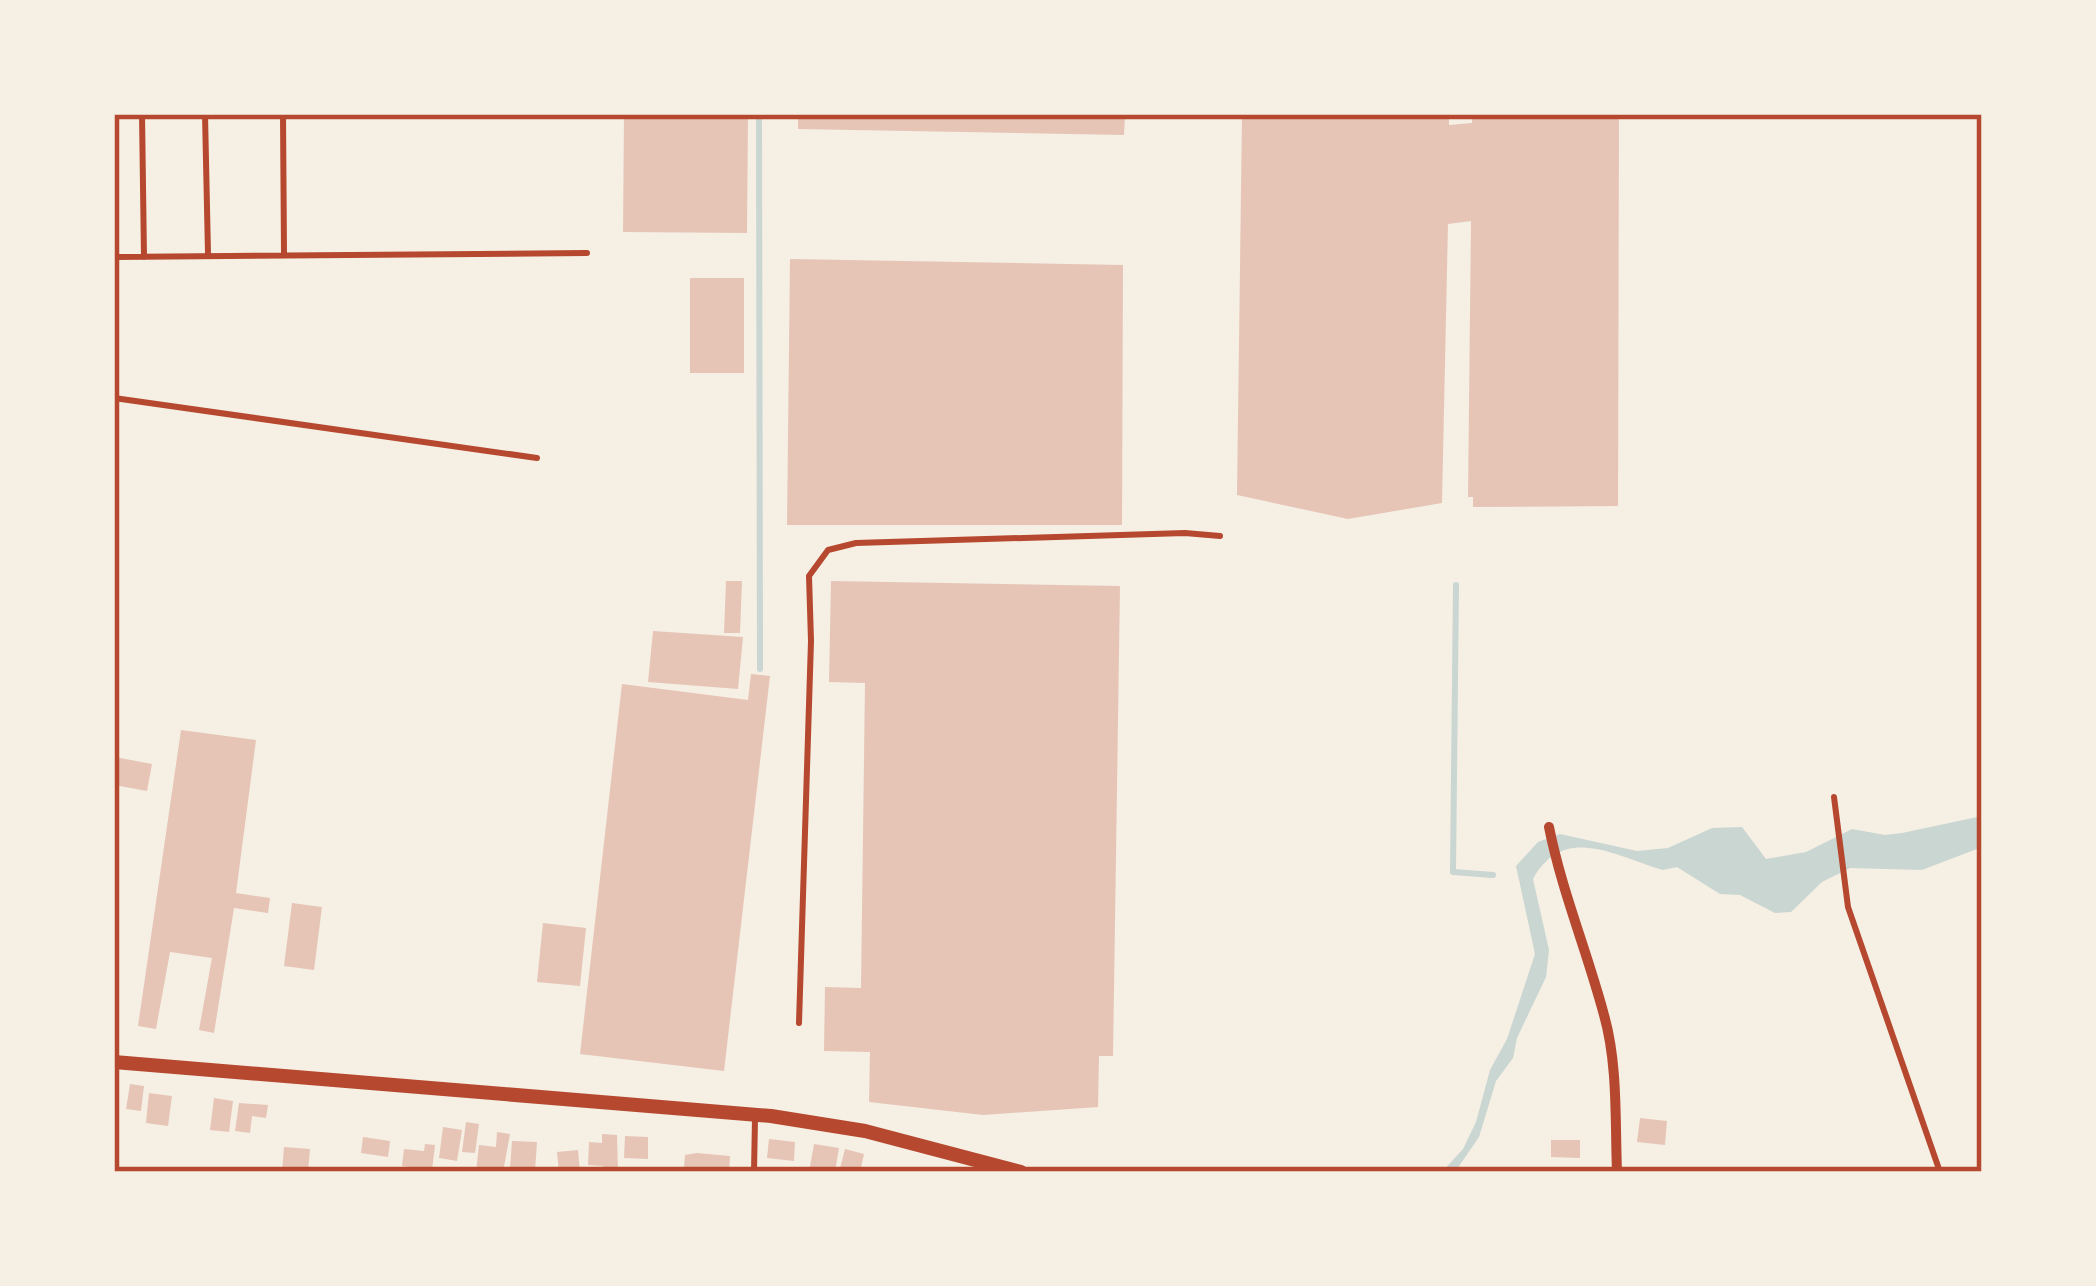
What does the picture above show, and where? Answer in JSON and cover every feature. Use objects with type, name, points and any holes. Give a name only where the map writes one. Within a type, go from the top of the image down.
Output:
[{"type":"street","points":[[1549,827],[1559,877],[1606,1019],[1617,1172]]},
{"type":"street","points":[[114,1062],[755,1115],[865,1131],[980,1166],[1021,1172]]},
{"type":"lane","points":[[142,114],[143,257]]},
{"type":"lane","points":[[206,114],[208,256]]},
{"type":"lane","points":[[283,114],[284,255]]},
{"type":"lane","points":[[114,257],[586,253]]},
{"type":"lane","points":[[114,398],[537,458]]},
{"type":"lane","points":[[799,1023],[809,576],[817,561],[828,550],[856,543],[1186,533],[1220,536]]},
{"type":"lane","points":[[1834,796],[1848,907],[1940,1172]]},
{"type":"lane","points":[[754,1172],[755,1115]]},
{"type":"shaded area","points":[[1982,816],[1982,847],[1922,870],[1850,868],[1822,882],[1791,912],[1775,913],[1740,895],[1720,894],[1677,867],[1663,870],[1592,848],[1560,852],[1533,879],[1549,950],[1546,977],[1517,1038],[1513,1058],[1496,1081],[1479,1137],[1455,1172],[1442,1172],[1463,1149],[1476,1122],[1490,1070],[1507,1039],[1535,954],[1516,866],[1538,842],[1560,834],[1637,851],[1668,848],[1712,828],[1742,827],[1766,859],[1806,852],[1852,829],[1885,835]]},
{"type":"building","points":[[624,114],[748,114],[747,233],[623,232]]},
{"type":"building","points":[[798,114],[1125,114],[1124,135],[798,129]]},
{"type":"building","points":[[1242,114],[1449,114],[1449,125],[1472,123],[1472,114],[1619,114],[1618,506],[1473,507],[1473,497],[1468,497],[1471,221],[1448,224],[1442,503],[1348,519],[1237,495]]},
{"type":"building","points":[[790,259],[1123,265],[1122,525],[787,525]]},
{"type":"building","points":[[690,278],[744,278],[744,373],[690,373]]},
{"type":"building","points":[[726,581],[742,581],[740,633],[724,633]]},
{"type":"building","points":[[831,581],[1120,586],[1113,1056],[1099,1056],[1098,1107],[983,1115],[869,1102],[870,1052],[824,1051],[825,987],[861,988],[865,683],[829,682]]},
{"type":"building","points":[[653,631],[743,637],[738,689],[648,682]]},
{"type":"building","points":[[751,674],[770,676],[724,1071],[580,1054],[622,684],[748,700]]},
{"type":"building","points":[[181,730],[256,740],[236,893],[270,898],[268,913],[234,908],[214,1033],[199,1030],[212,958],[170,952],[156,1029],[138,1026]]},
{"type":"building","points":[[115,757],[152,764],[147,791],[114,785]]},
{"type":"building","points":[[292,903],[322,907],[314,970],[284,966]]},
{"type":"building","points":[[543,923],[586,928],[580,986],[537,982]]},
{"type":"building","points":[[130,1084],[144,1086],[141,1111],[126,1109]]},
{"type":"building","points":[[149,1093],[172,1096],[168,1126],[146,1123]]},
{"type":"building","points":[[214,1098],[233,1101],[229,1132],[210,1130]]},
{"type":"building","points":[[239,1103],[268,1105],[266,1118],[252,1116],[250,1133],[235,1131]]},
{"type":"building","points":[[1640,1118],[1667,1121],[1665,1145],[1637,1142]]},
{"type":"building","points":[[466,1122],[479,1124],[475,1153],[462,1152]]},
{"type":"building","points":[[443,1127],[462,1130],[457,1161],[439,1158]]},
{"type":"building","points":[[497,1132],[510,1134],[503,1172],[476,1172],[479,1145],[496,1147]]},
{"type":"building","points":[[602,1134],[617,1135],[618,1172],[602,1172],[603,1166],[588,1165],[589,1142],[602,1143]]},
{"type":"building","points":[[625,1136],[648,1137],[648,1159],[624,1158]]},
{"type":"building","points":[[363,1137],[390,1141],[388,1157],[361,1153]]},
{"type":"building","points":[[769,1139],[795,1142],[794,1161],[767,1158]]},
{"type":"building","points":[[1551,1140],[1580,1140],[1580,1158],[1551,1157]]},
{"type":"building","points":[[512,1141],[537,1142],[535,1171],[510,1169]]},
{"type":"building","points":[[425,1144],[435,1145],[432,1170],[402,1166],[404,1149],[424,1151]]},
{"type":"building","points":[[814,1144],[839,1148],[835,1172],[809,1172]]},
{"type":"building","points":[[284,1147],[310,1149],[308,1172],[282,1172]]},
{"type":"building","points":[[845,1149],[864,1154],[860,1172],[839,1172]]},
{"type":"building","points":[[578,1150],[580,1172],[559,1172],[557,1152]]},
{"type":"building","points":[[685,1155],[730,1156],[729,1171],[684,1168]]},
{"type":"waterway","points":[[759,114],[760,669]]},
{"type":"waterway","points":[[1456,585],[1453,872],[1493,875]]}]
